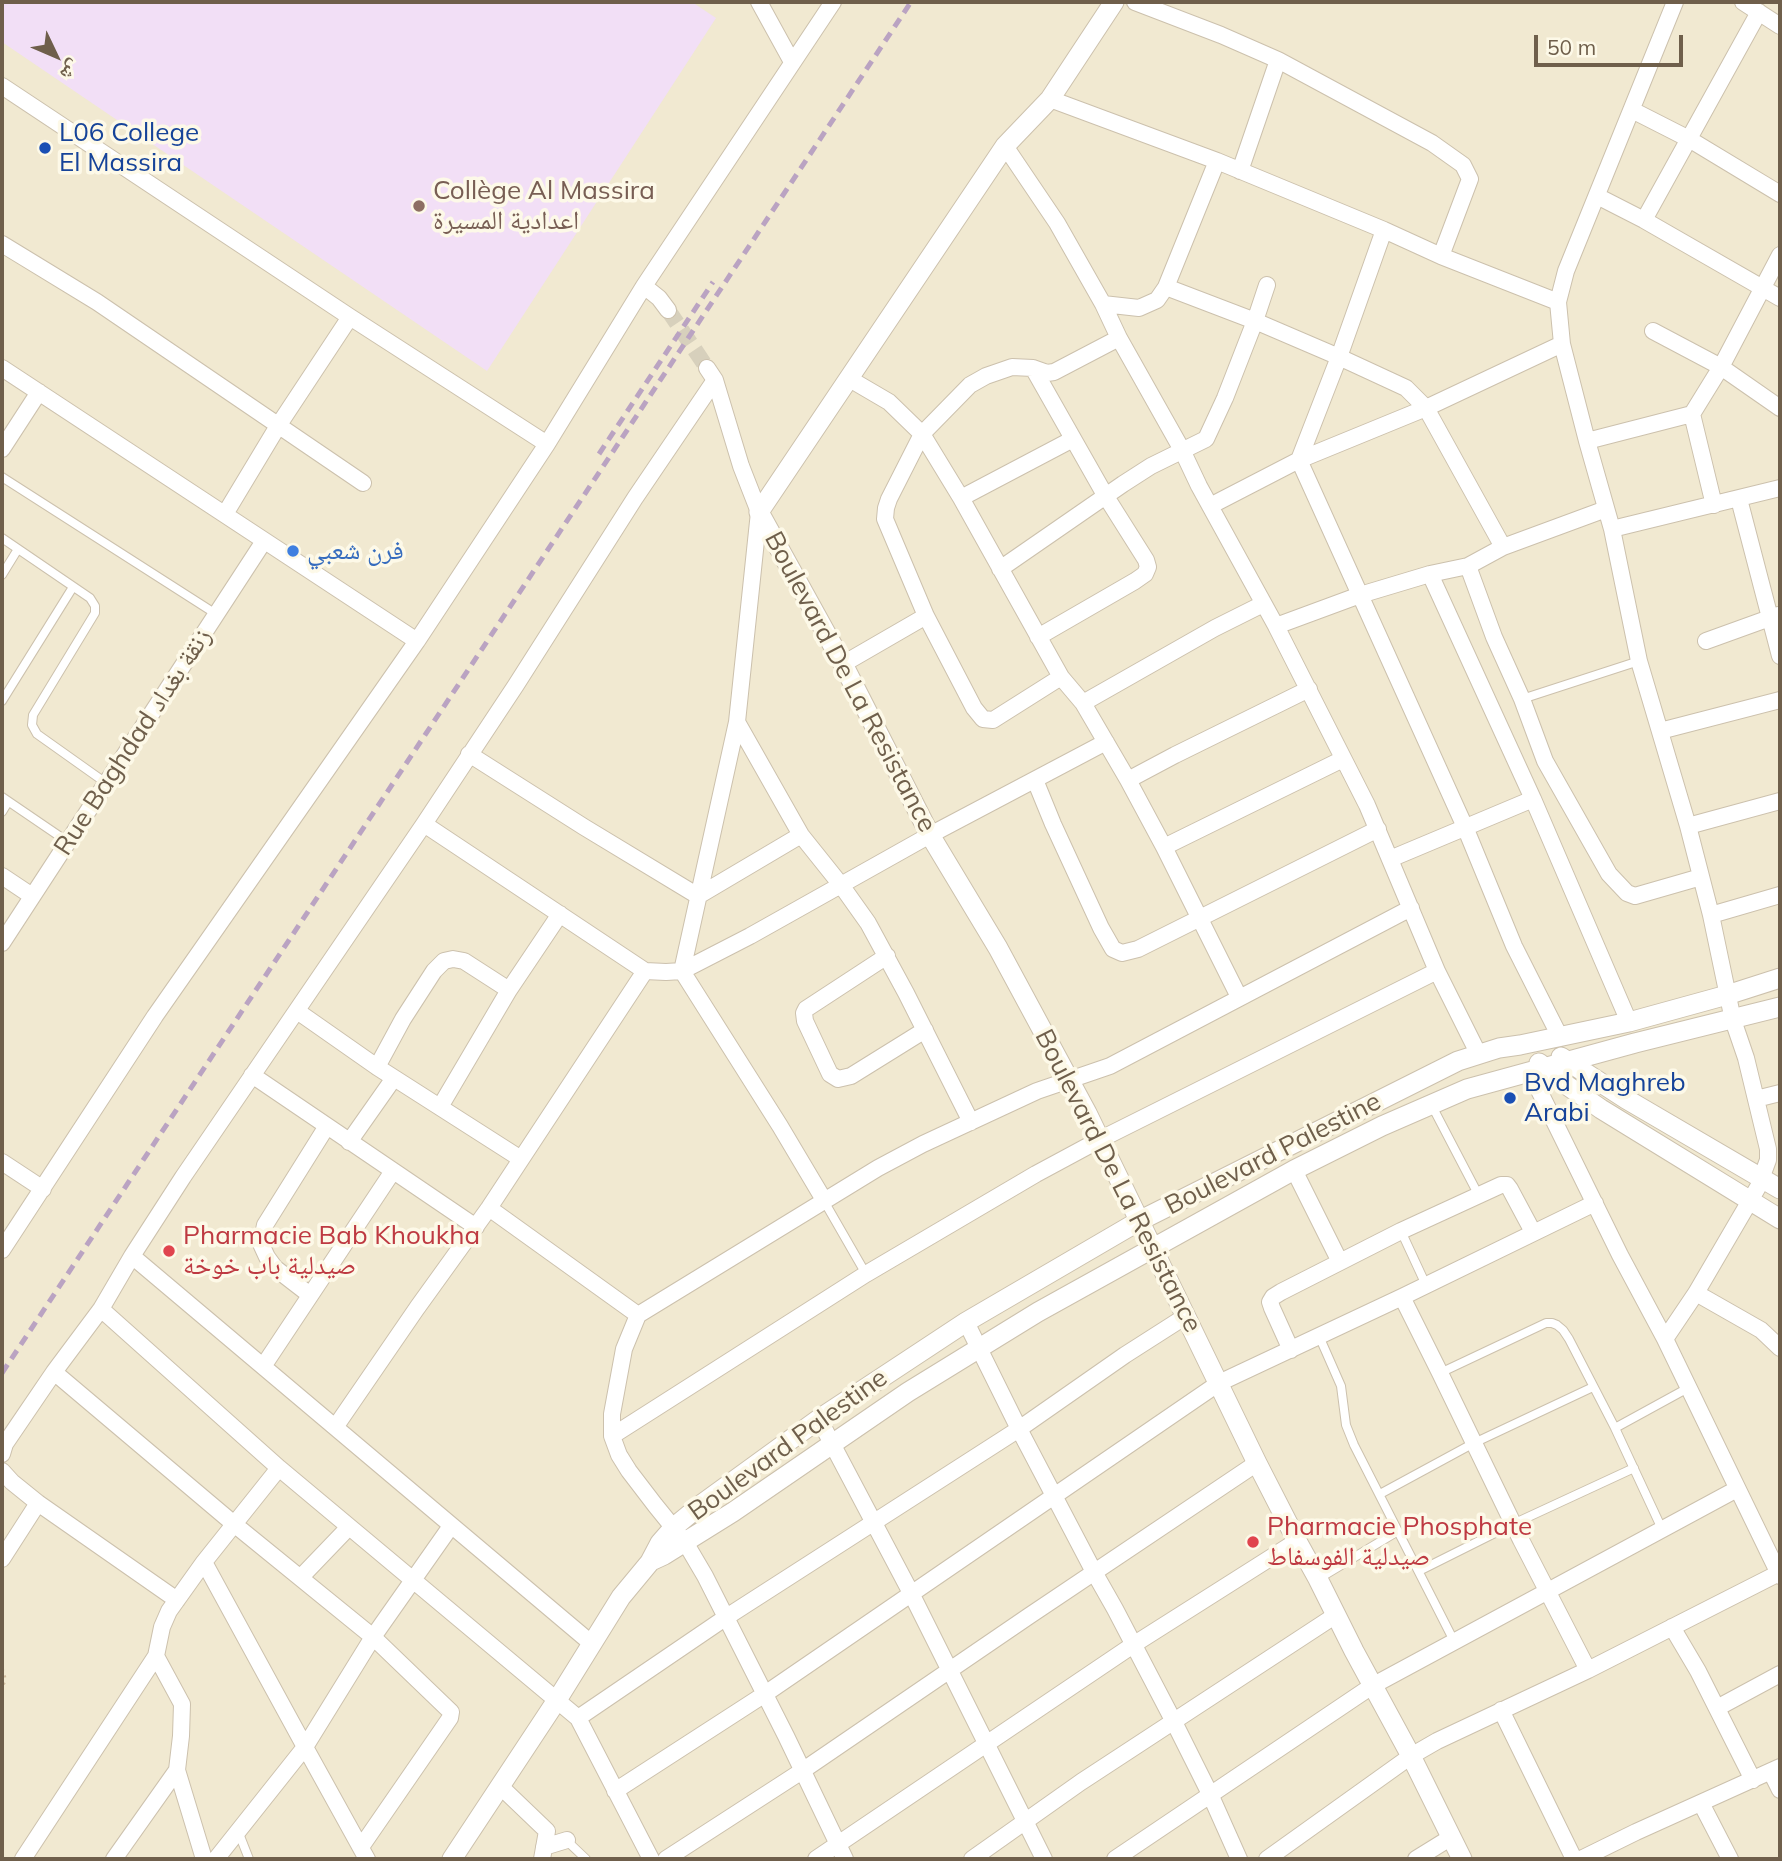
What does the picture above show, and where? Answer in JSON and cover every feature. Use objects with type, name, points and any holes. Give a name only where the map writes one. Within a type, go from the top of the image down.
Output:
[{"type":"street","points":[[759,2],[792,62]]},
{"type":"street","points":[[2,1250],[155,1016],[417,641],[547,444],[645,286],[833,2]]},
{"type":"street","points":[[759,512],[1005,146],[1050,99],[1114,2]]},
{"type":"street","points":[[1135,2],[1278,60],[1432,143],[1463,165],[1470,179],[1441,256]]},
{"type":"street","points":[[1665,1339],[1696,1293],[1762,1178],[1768,1160],[1768,1149],[1746,1058],[1733,1020],[1711,915],[1688,826],[1639,661],[1612,529],[1562,344],[1558,302],[1566,271],[1675,2]]},
{"type":"street","points":[[1743,2],[1780,26]]},
{"type":"street","points":[[1644,220],[1759,12]]},
{"type":"street","points":[[1240,171],[1278,60]]},
{"type":"street","points":[[2,86],[547,444]]},
{"type":"street","points":[[1050,99],[1217,161],[1441,256],[1558,302]]},
{"type":"street","points":[[1632,110],[1689,139],[1780,194]]},
{"type":"street","points":[[1005,146],[1056,223],[1103,304],[1276,626],[1378,829],[1437,971],[1478,1054]]},
{"type":"street","points":[[1103,304],[1139,308],[1157,300],[1166,287],[1217,161]]},
{"type":"street","points":[[1597,197],[1644,220],[1780,299]]},
{"type":"street","points":[[1384,230],[1299,460],[1465,827],[1551,1038],[1566,1061],[1780,1189]]},
{"type":"street","points":[[2,244],[97,302],[363,483]]},
{"type":"street","points":[[1587,442],[1692,414],[1721,367],[1780,255]]},
{"type":"street","points":[[1000,569],[1105,495],[1152,466],[1203,442],[1255,321],[1267,285]]},
{"type":"street","points":[[645,286],[668,310]]},
{"type":"street","points":[[1166,287],[1255,321],[1406,388],[1426,408],[1503,547]]},
{"type":"street","points":[[225,514],[278,426],[350,317]]},
{"type":"street","points":[[1653,331],[1721,367],[1780,408]]},
{"type":"street","points":[[1061,677],[993,720],[983,719],[974,708],[926,616],[885,519],[889,499],[922,434],[955,398],[970,386],[999,370],[1022,366],[1047,373],[1054,372],[1119,338]]},
{"type":"street","points":[[1210,506],[1299,460],[1426,408],[1562,344]]},
{"type":"street","points":[[2,368],[417,641]]},
{"type":"street","points":[[1033,368],[1105,495],[1146,559],[1148,567],[1145,574],[1135,582],[1038,637]]},
{"type":"street","points":[[2,1454],[5,1444],[54,1371],[101,1309],[146,1232],[516,685],[711,374],[759,512],[737,722],[682,971],[824,1200]]},
{"type":"street","points":[[848,378],[889,402],[922,434],[1061,677],[1083,703],[1128,780],[1239,998]]},
{"type":"street","points":[[2,449],[39,393]]},
{"type":"street","points":[[1692,414],[1714,505]]},
{"type":"street","points":[[961,498],[1073,439]]},
{"type":"street","points":[[1612,529],[1780,488]]},
{"type":"street","points":[[1739,499],[1775,616],[1780,656]]},
{"type":"street","points":[[1276,626],[1360,595],[1468,565],[1503,547],[1606,509]]},
{"type":"street","name":"Boulevard De La Resistance","points":[[759,512],[843,664],[930,835],[998,948],[1101,1139],[1152,1250],[1257,1463],[1462,1859]]},
{"type":"street","name":"Rue Baghdad زنقة بغداد","points":[[2,943],[264,541]]},
{"type":"street","points":[[1468,565],[1494,637],[1534,733],[1560,788],[1609,874],[1627,893],[1635,897],[1701,877]]},
{"type":"street","points":[[1430,574],[1533,799],[1629,1022]]},
{"type":"street","points":[[1083,703],[1215,628],[1263,604]]},
{"type":"street","points":[[843,664],[926,616]]},
{"type":"street","points":[[1706,641],[1775,616]]},
{"type":"street","points":[[1128,780],[1175,754],[1309,690]]},
{"type":"street","points":[[1660,731],[1780,700]]},
{"type":"street","points":[[737,722],[801,835],[868,923],[971,1122]]},
{"type":"street","points":[[424,824],[645,971],[682,971],[1106,742]]},
{"type":"street","points":[[469,754],[698,897]]},
{"type":"street","points":[[1164,847],[1343,759]]},
{"type":"street","points":[[1035,780],[1086,896],[1113,948],[1122,953],[1138,949],[1378,829]]},
{"type":"street","points":[[1390,859],[1533,799]]},
{"type":"street","points":[[1688,826],[1780,801]]},
{"type":"street","points":[[698,897],[801,835]]},
{"type":"street","points":[[2,876],[32,896]]},
{"type":"street","points":[[1711,915],[1780,895]]},
{"type":"street","points":[[841,1852],[705,1576],[680,1535],[619,1455],[612,1436],[612,1414],[624,1349],[638,1315],[878,1168],[1037,1091],[1110,1066],[1411,908]]},
{"type":"street","points":[[440,1107],[509,990],[560,914]]},
{"type":"street","points":[[887,956],[811,1004],[804,1013],[805,1021],[830,1073],[838,1079],[851,1076],[925,1030]]},
{"type":"street","points":[[377,1067],[403,1019],[434,971],[444,961],[464,961],[509,990]]},
{"type":"street","points":[[336,1426],[416,1308],[489,1208],[645,971]]},
{"type":"street","points":[[612,1436],[866,1274],[998,1195],[1101,1139],[1437,971]]},
{"type":"street","name":"Boulevard Palestine","points":[[452,1859],[621,1597],[650,1562],[680,1535],[702,1504],[819,1419],[966,1322],[1139,1221],[1458,1061],[1478,1054],[1629,1022],[1780,978]]},
{"type":"street","name":"Boulevard Palestine","points":[[680,1535],[733,1512],[908,1392],[1050,1306],[1294,1170],[1382,1126],[1467,1089],[1780,1007]]},
{"type":"street","points":[[297,1011],[377,1067],[521,1159]]},
{"type":"street","points":[[1267,1859],[1411,1756],[1437,1741],[1779,1575],[1665,1339],[1595,1203],[1537,1070],[1520,1045]]},
{"type":"street","points":[[1537,1070],[1780,1219]]},
{"type":"street","points":[[252,1075],[476,1227]]},
{"type":"street","points":[[349,1142],[394,1078]]},
{"type":"street","points":[[1756,1099],[1780,1093]]},
{"type":"street","points":[[310,1295],[275,1268],[261,1244],[265,1225],[327,1126]]},
{"type":"street","points":[[2,1162],[43,1189]]},
{"type":"street","points":[[1294,1170],[1340,1262]]},
{"type":"street","points":[[264,1366],[393,1171]]},
{"type":"street","points":[[1291,1350],[1272,1308],[1270,1302],[1273,1297],[1401,1231],[1493,1187],[1507,1185],[1533,1232]]},
{"type":"street","points":[[615,1791],[765,1694],[1219,1383],[1595,1203]]},
{"type":"street","points":[[489,1208],[638,1315]]},
{"type":"street","points":[[132,1256],[591,1643]]},
{"type":"street","points":[[1696,1293],[1761,1330],[1780,1348]]},
{"type":"street","points":[[1402,1297],[1588,1670]]},
{"type":"street","points":[[101,1309],[279,1468],[578,1718],[651,1859]]},
{"type":"street","points":[[578,1718],[725,1618],[1019,1429],[1186,1316]]},
{"type":"street","points":[[966,1322],[1019,1429],[1174,1721],[1239,1859]]},
{"type":"street","points":[[54,1371],[234,1524],[373,1637],[449,1710],[451,1715],[364,1853],[204,1562]]},
{"type":"street","points":[[612,1414],[637,1421]]},
{"type":"street","points":[[819,1419],[911,1593],[1044,1859]]},
{"type":"street","points":[[666,1859],[802,1771],[1257,1463]]},
{"type":"street","points":[[23,1859],[156,1656],[162,1627],[177,1600],[279,1468]]},
{"type":"street","points":[[2,1471],[38,1503],[177,1600]]},
{"type":"street","points":[[1115,1859],[1372,1686],[1737,1489]]},
{"type":"street","points":[[2,1559],[38,1503]]},
{"type":"street","points":[[216,1859],[305,1747],[373,1637],[451,1526]]},
{"type":"street","points":[[301,1577],[349,1527]]},
{"type":"street","points":[[816,1859],[841,1852],[986,1745],[1133,1645],[1297,1541]]},
{"type":"street","points":[[972,1859],[1081,1782],[1336,1615]]},
{"type":"street","points":[[1672,1627],[1753,1780]]},
{"type":"street","points":[[156,1656],[181,1704],[177,1770],[204,1859]]},
{"type":"street","points":[[1717,1708],[1780,1674]]},
{"type":"street","points":[[1501,1710],[1574,1859]]},
{"type":"street","points":[[114,1859],[177,1770]]},
{"type":"street","points":[[1581,1859],[1776,1770],[1780,1790]]},
{"type":"street","points":[[500,1786],[544,1846],[568,1840]]},
{"type":"street","points":[[1701,1803],[1730,1859]]},
{"type":"street","points":[[1416,1859],[1450,1838]]},
{"type":"lane","points":[[2,477],[216,614]]},
{"type":"lane","points":[[2,538],[90,598],[95,606],[94,613],[33,715],[32,725],[37,734],[106,783]]},
{"type":"lane","points":[[2,575],[19,550]]},
{"type":"lane","points":[[2,701],[73,587]]},
{"type":"lane","points":[[1522,699],[1639,661]]},
{"type":"lane","points":[[2,812],[5,799],[68,842]]},
{"type":"lane","points":[[1431,1103],[1478,1194]]},
{"type":"lane","points":[[824,1200],[866,1274]]},
{"type":"lane","points":[[1401,1231],[1426,1285]]},
{"type":"lane","points":[[1440,1373],[1546,1323],[1552,1323],[1563,1330],[1615,1428],[1662,1529]]},
{"type":"lane","points":[[1319,1336],[1341,1386],[1346,1425],[1354,1445],[1454,1641]]},
{"type":"lane","points":[[1380,1493],[1474,1443],[1593,1387]]},
{"type":"lane","points":[[1615,1428],[1688,1388]]},
{"type":"lane","points":[[1419,1572],[1513,1524],[1634,1468]]},
{"type":"lane","points":[[1318,1579],[1398,1531]]},
{"type":"lane","points":[[238,1830],[249,1859]]},
{"type":"lane","points":[[568,1840],[586,1859]]},
{"type":"path","points":[[2,1669],[5,1681],[2,1686]]},
{"type":"shaded area","points":[[2,2],[1780,2],[1780,1859],[2,1859]]},
{"type":"shaded area","name":"Collège Al Massira اعدادية المسيرة","points":[[2,2],[692,2],[716,18],[487,371],[2,42]]},
{"type":"tunnel","points":[[668,310],[707,368]]},
{"type":"railway","points":[[2,1373],[911,2]]},
{"type":"railway","points":[[599,454],[713,282]]},
{"type":"place","name":"L06 College El Massira","points":[[45,148]]},
{"type":"place","name":"Collège Al Massira اعدادية المسيرة","points":[[419,206]]},
{"type":"place","name":"فرن شعبي","points":[[293,551]]},
{"type":"place","name":"Bvd Maghreb Arabi","points":[[1510,1098]]},
{"type":"place","name":"Pharmacie Bab Khoukha صيدلية باب خوخة","points":[[169,1251]]},
{"type":"place","name":"Pharmacie Phosphate صيدلية الفوسفاط","points":[[1253,1542]]}]
